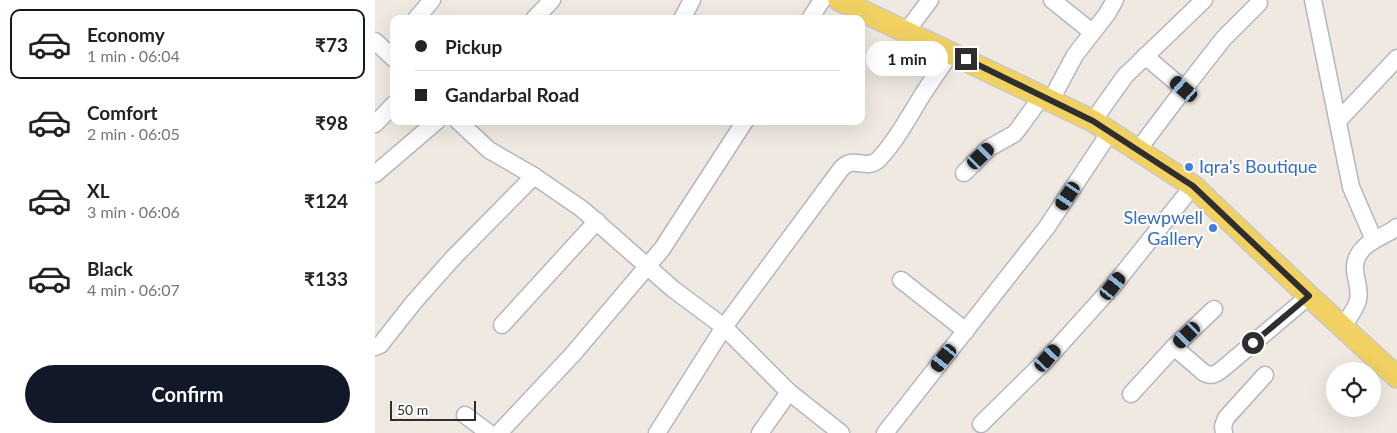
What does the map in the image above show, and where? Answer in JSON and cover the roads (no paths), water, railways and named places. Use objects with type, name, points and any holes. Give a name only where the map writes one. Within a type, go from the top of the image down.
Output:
[{"type":"main road","points":[[839,0],[1093,121],[1193,186],[1397,377]]},
{"type":"street","points":[[419,15],[432,0]]},
{"type":"street","points":[[538,15],[552,0]]},
{"type":"street","points":[[685,15],[691,0]]},
{"type":"street","points":[[813,15],[822,0]]},
{"type":"street","points":[[906,32],[930,0]]},
{"type":"street","points":[[1053,0],[1092,32]]},
{"type":"street","points":[[964,173],[989,148],[1014,134],[1047,98],[1075,55],[1107,14],[1115,0]]},
{"type":"street","points":[[1093,121],[1125,76],[1204,0]]},
{"type":"street","points":[[1313,0],[1351,187],[1374,240]]},
{"type":"street","points":[[1138,150],[1225,38],[1259,3]]},
{"type":"street","points":[[375,41],[390,52]]},
{"type":"street","points":[[657,433],[724,327],[845,164],[851,162],[869,165],[880,158],[907,122],[951,52]]},
{"type":"street","points":[[1145,56],[1184,89]]},
{"type":"street","points":[[1338,121],[1397,58]]},
{"type":"street","points":[[375,124],[390,108]]},
{"type":"street","points":[[375,174],[432,125]]},
{"type":"street","points":[[462,125],[489,150],[567,197],[597,221],[691,304],[724,327],[789,392],[841,433]]},
{"type":"street","points":[[499,433],[573,354],[662,249],[742,125]]},
{"type":"street","points":[[885,433],[1047,227],[1110,132]]},
{"type":"street","points":[[375,347],[380,345],[414,302],[459,251],[534,176]]},
{"type":"street","points":[[981,424],[1048,358],[1113,286],[1193,186]]},
{"type":"street","points":[[502,325],[597,221]]},
{"type":"street","points":[[1343,327],[1358,301],[1354,268],[1357,258],[1362,249],[1397,227]]},
{"type":"street","points":[[901,280],[966,331]]},
{"type":"street","points":[[1174,347],[1203,372],[1212,375],[1225,367],[1309,296]]},
{"type":"street","points":[[1131,394],[1174,347],[1214,309]]},
{"type":"street","points":[[1224,433],[1223,426],[1226,418],[1265,375]]},
{"type":"street","points":[[761,433],[789,392]]},
{"type":"street","points":[[465,415],[489,433]]},
{"type":"place","name":"Iqra's Boutique","points":[[1189,167]]},
{"type":"place","name":"Slewpwell Gallery","points":[[1213,228]]}]
